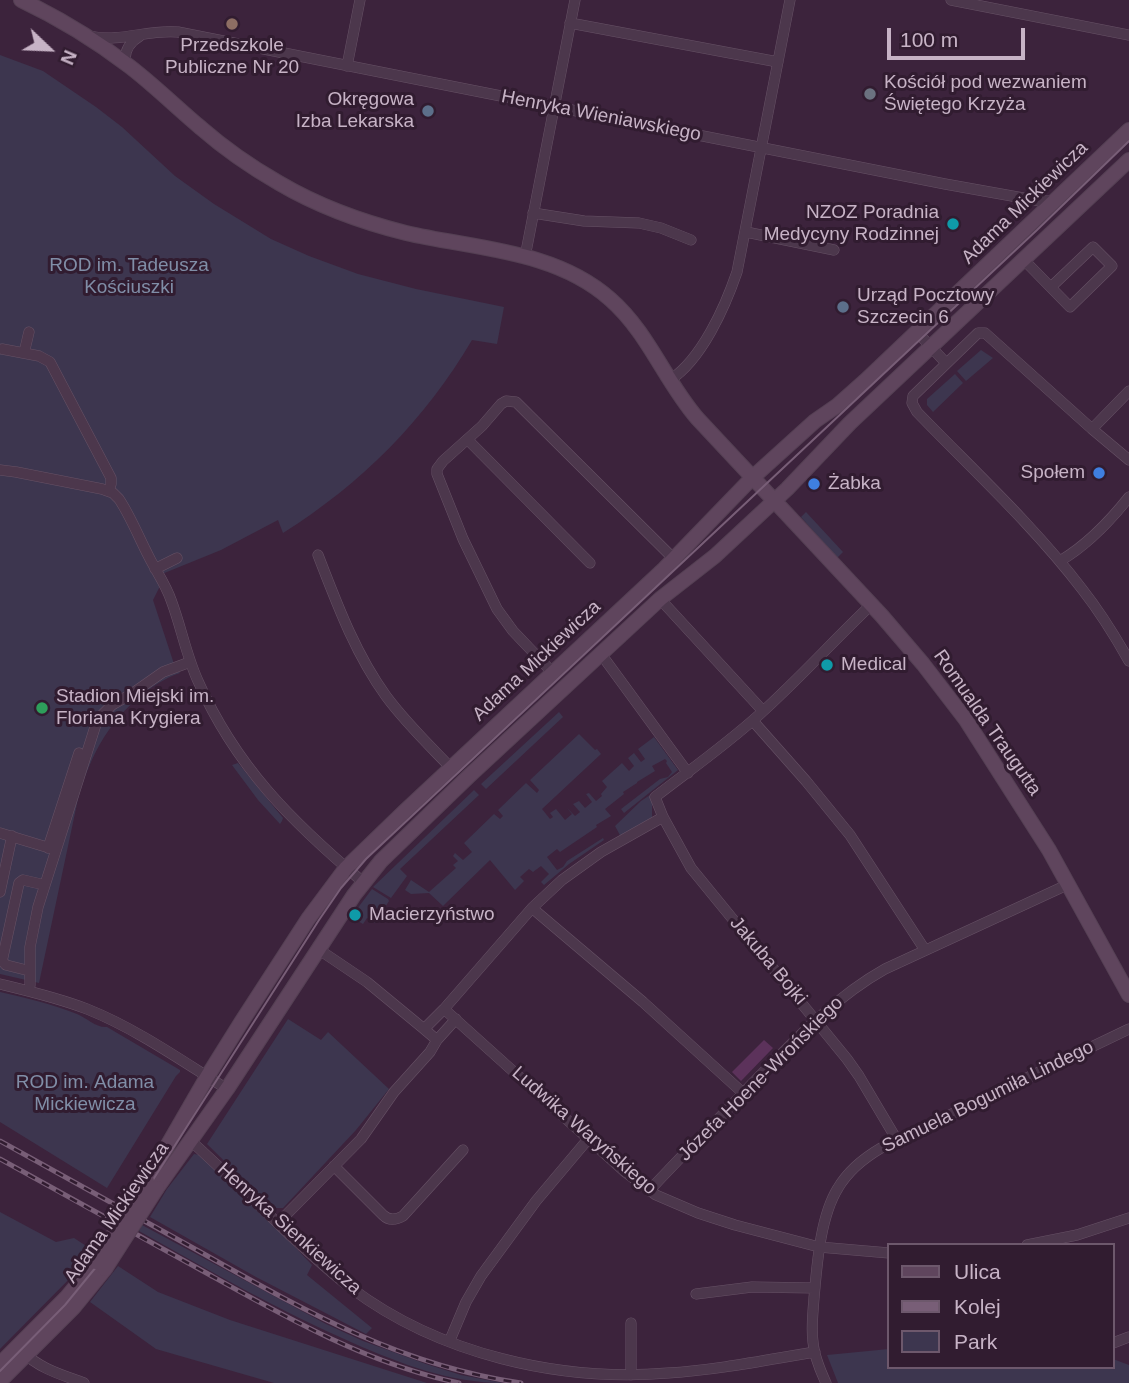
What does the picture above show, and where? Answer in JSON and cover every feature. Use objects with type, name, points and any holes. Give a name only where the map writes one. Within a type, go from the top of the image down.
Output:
[{"type":"street","points":[[21,0],[85,34],[126,64],[229,150],[278,182],[317,203],[399,231],[550,264],[592,285],[630,320],[697,418],[774,502]]},
{"type":"street","points":[[347,66],[360,0]]},
{"type":"street","points":[[525,257],[575,0]]},
{"type":"street","points":[[670,380],[692,359],[719,314],[737,272],[790,0]]},
{"type":"street","points":[[951,0],[1129,35]]},
{"type":"street","points":[[570,23],[778,62]]},
{"type":"street","name":"Henryka Wieniawskiego","points":[[85,34],[113,39],[147,33],[178,32],[762,148],[1040,201],[1055,201]]},
{"type":"street","points":[[126,64],[125,55],[130,44],[147,33]]},
{"type":"street","name":"Adama Mickiewicza","points":[[0,1381],[66,1298],[101,1265],[152,1185],[207,1077],[306,922],[346,868],[674,559],[752,478],[815,421],[849,396],[1129,130]]},
{"type":"street","name":"Adama Mickiewicza","points":[[152,1185],[191,1141],[363,882],[381,861],[672,588],[706,564],[774,502],[850,423],[1129,160]]},
{"type":"street","points":[[533,213],[584,221],[639,223],[691,240]]},
{"type":"street","points":[[746,232],[834,250]]},
{"type":"street","points":[[1023,259],[1070,307],[1112,266],[1093,247],[1051,287]]},
{"type":"street","points":[[24,353],[29,332]]},
{"type":"street","points":[[917,332],[946,363]]},
{"type":"street","points":[[1129,460],[983,333],[978,333],[913,396],[912,403],[916,412],[1060,561],[1105,621],[1129,661]]},
{"type":"street","points":[[2,349],[44,357],[53,365],[111,478],[109,491]]},
{"type":"street","points":[[1092,429],[1129,391]]},
{"type":"street","points":[[552,673],[513,631],[498,609],[468,549],[439,480],[439,465],[468,440],[502,404],[506,401],[516,402],[674,559]]},
{"type":"street","points":[[468,440],[590,564]]},
{"type":"street","points":[[0,470],[109,491],[116,496],[171,599],[190,662],[214,714],[248,767],[284,810],[363,882]]},
{"type":"street","points":[[1060,561],[1094,535],[1129,497]]},
{"type":"street","name":"Romualda Traugutta","points":[[774,502],[923,664],[966,720],[1069,884],[1129,996]]},
{"type":"street","points":[[318,555],[344,622],[362,657],[392,704],[451,768]]},
{"type":"street","points":[[157,573],[177,558]]},
{"type":"street","points":[[660,599],[763,711]]},
{"type":"street","points":[[424,1029],[531,908],[580,866],[663,817],[654,797],[753,721],[871,605]]},
{"type":"street","points":[[601,654],[688,773]]},
{"type":"street","points":[[53,849],[100,717],[112,705],[160,674],[190,662]]},
{"type":"street","points":[[753,721],[850,835],[925,950]]},
{"type":"street","points":[[29,991],[30,947],[38,907],[79,752]]},
{"type":"street","name":"Jakuba Bojki","points":[[663,817],[687,863],[855,1069],[897,1140]]},
{"type":"street","points":[[0,833],[53,849]]},
{"type":"street","points":[[0,892],[12,836]]},
{"type":"street","points":[[30,971],[6,965],[2,961],[19,883],[23,880],[45,885]]},
{"type":"street","name":"Józefa Hoene-Wrońskiego","points":[[649,1191],[817,1020],[867,979],[1069,884]]},
{"type":"street","points":[[531,908],[643,1002],[743,1093]]},
{"type":"street","points":[[318,949],[367,982],[437,1040]]},
{"type":"street","points":[[0,984],[68,1002],[110,1020],[227,1089]]},
{"type":"street","name":"Ludwika Waryńskiego","points":[[444,1009],[649,1191],[726,1222],[819,1247],[888,1253]]},
{"type":"street","points":[[278,1223],[361,1139],[394,1092],[456,1019]]},
{"type":"street","name":"Samuela Bogumiła Lindego","points":[[826,1383],[815,1352],[812,1330],[815,1288],[819,1247],[833,1196],[842,1181],[881,1148],[1129,1029]]},
{"type":"street","points":[[450,1340],[466,1302],[481,1276],[536,1201],[589,1138]]},
{"type":"street","name":"Henryka Sienkiewicza","points":[[191,1141],[333,1273],[367,1299],[413,1325],[491,1356],[524,1364],[590,1373],[631,1374],[685,1372],[815,1352]]},
{"type":"street","points":[[334,1166],[386,1218],[394,1220],[403,1216],[463,1150]]},
{"type":"street","points":[[1037,1243],[1077,1235],[1129,1218]]},
{"type":"street","points":[[696,1294],[752,1287],[815,1288]]},
{"type":"street","points":[[631,1323],[631,1374]]},
{"type":"street","points":[[22,1350],[44,1367],[84,1383]]},
{"type":"street","name":"Adama Mickiewicza","points":[[0,1364],[22,1350]]},
{"type":"green space","name":"ROD im. Tadeusza Kościuszki","points":[[0,55],[43,71],[122,127],[175,176],[271,239],[358,274],[504,307],[497,344],[472,340],[434,397],[412,423],[365,471],[312,514],[283,533],[278,520],[221,550],[157,576],[160,586],[153,600],[176,670],[180,673],[151,688],[125,711],[104,737],[89,766],[78,799],[39,983],[0,974]]},
{"type":"green space","points":[[981,350],[993,358],[966,381],[957,371]]},
{"type":"green space","points":[[955,374],[963,383],[933,412],[927,405],[927,399]]},
{"type":"green space","points":[[806,512],[843,552],[837,558],[801,517]]},
{"type":"green space","points":[[559,712],[563,717],[486,789],[481,784]]},
{"type":"green space","points":[[579,734],[601,754],[542,809],[550,819],[553,817],[550,813],[556,809],[565,820],[572,814],[567,808],[575,816],[580,812],[573,804],[579,801],[585,808],[592,802],[586,794],[589,793],[596,801],[607,787],[602,781],[622,763],[629,771],[634,766],[628,758],[634,753],[641,762],[645,759],[638,749],[654,737],[678,770],[624,813],[621,809],[672,772],[665,759],[652,766],[655,771],[623,792],[624,794],[605,809],[611,816],[560,852],[557,849],[547,857],[557,870],[603,838],[604,840],[544,885],[541,882],[549,874],[541,866],[533,872],[529,869],[520,877],[524,881],[515,890],[490,860],[443,906],[429,893],[411,894],[405,890],[411,880],[429,892],[456,868],[453,865],[458,861],[453,856],[455,853],[463,860],[472,852],[464,843],[494,814],[500,819],[503,816],[498,810],[526,783],[537,793],[539,790],[530,780]]},
{"type":"green space","points":[[238,763],[283,818],[280,824],[232,765]]},
{"type":"green space","points":[[474,790],[479,795],[400,869],[407,876],[391,898],[373,887]]},
{"type":"green space","points":[[656,791],[652,799],[652,818],[621,837],[615,826],[641,801]]},
{"type":"green space","points":[[372,889],[389,901],[375,923],[367,918],[363,924],[351,917]]},
{"type":"green space","name":"ROD im. Adama Mickiewicza","points":[[0,992],[49,1004],[107,1027],[180,1070],[107,1188],[0,1122]]},
{"type":"green space","points":[[288,1019],[321,1040],[328,1032],[389,1089],[356,1130],[283,1208],[272,1208],[207,1144]]},
{"type":"green space","points":[[194,1154],[200,1155],[262,1212],[312,1265],[307,1275],[372,1328],[366,1334],[256,1277],[150,1217]]},
{"type":"green space","points":[[0,1212],[56,1242],[74,1238],[94,1251],[0,1349]]},
{"type":"green space","points":[[142,1225],[326,1324],[363,1341],[461,1375],[503,1383],[464,1380],[426,1371],[325,1331],[139,1231]]},
{"type":"green space","points":[[118,1266],[158,1292],[230,1320],[427,1383],[274,1383],[156,1349],[90,1302]]},
{"type":"green space","points":[[888,1349],[888,1369],[1115,1369],[1115,1360],[1129,1365],[1129,1383],[838,1383],[827,1355]]},
{"type":"shaded area","points":[[764,1040],[773,1048],[741,1081],[732,1072]]},
{"type":"tram line","points":[[0,1371],[65,1305],[101,1261],[319,920],[341,888],[366,859],[1129,141]]},
{"type":"railway","points":[[0,1141],[280,1296],[356,1334],[436,1364],[521,1383]]},
{"type":"railway","points":[[0,1159],[330,1338],[393,1364],[459,1383]]},
{"type":"place","name":"Przedszkole Publiczne Nr 20","points":[[232,24]]},
{"type":"place","name":"Kościół pod wezwaniem Świętego Krzyża","points":[[870,94]]},
{"type":"place","name":"Okręgowa Izba Lekarska","points":[[428,111]]},
{"type":"place","name":"NZOZ Poradnia Medycyny Rodzinnej","points":[[953,224]]},
{"type":"place","name":"Urząd Pocztowy Szczecin 6","points":[[843,307]]},
{"type":"place","name":"Społem","points":[[1099,473]]},
{"type":"place","name":"Żabka","points":[[814,484]]},
{"type":"place","name":"Medical","points":[[827,665]]},
{"type":"place","name":"Stadion Miejski im. Floriana Krygiera","points":[[42,708]]},
{"type":"place","name":"Macierzyństwo","points":[[355,915]]}]
